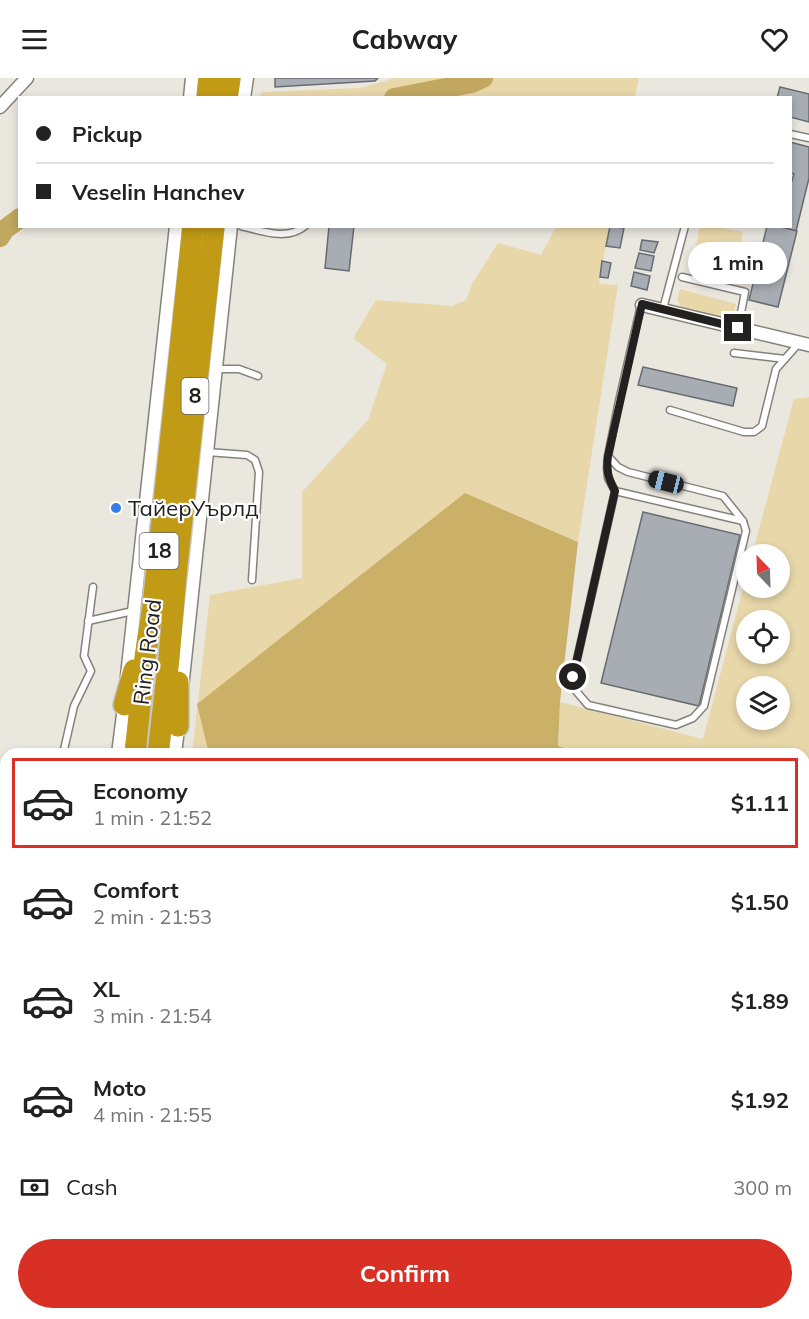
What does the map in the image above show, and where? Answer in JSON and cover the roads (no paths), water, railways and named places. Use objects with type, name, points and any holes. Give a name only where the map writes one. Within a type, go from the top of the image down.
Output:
[{"type":"highway","points":[[207,96],[209,78]]},
{"type":"highway","points":[[227,96],[230,78]]},
{"type":"highway","name":"Ring Road","points":[[136,748],[145,657],[143,609],[164,496],[193,228]]},
{"type":"highway","name":"Ring Road","points":[[159,748],[214,228]]},
{"type":"highway","name":"8","points":[[177,565],[178,726]]},
{"type":"highway","points":[[124,705],[143,609]]},
{"type":"street","points":[[0,107],[27,78]]},
{"type":"street","points":[[190,96],[192,78]]},
{"type":"street","points":[[244,96],[247,78]]},
{"type":"street","points":[[143,609],[176,228]]},
{"type":"street","points":[[178,726],[231,228]]},
{"type":"street","points":[[642,304],[806,342]]},
{"type":"street","points":[[119,748],[124,705]]},
{"type":"street","name":"8","points":[[176,748],[178,726]]},
{"type":"lane","points":[[792,134],[809,138]]},
{"type":"lane","points":[[252,228],[287,235],[303,228]]},
{"type":"lane","points":[[663,309],[684,228]]},
{"type":"lane","points":[[682,277],[745,292],[738,328]]},
{"type":"lane","points":[[608,456],[618,467],[628,472],[723,496],[743,521],[746,531],[704,706],[693,718],[676,725],[588,705],[576,691],[573,677],[615,491],[608,478],[608,456],[642,304]]},
{"type":"lane","points":[[670,410],[744,432],[754,432],[762,426],[776,369],[806,342]]},
{"type":"lane","points":[[734,353],[785,359]]},
{"type":"lane","points":[[216,369],[239,369],[258,376]]},
{"type":"lane","points":[[207,452],[247,455],[255,460],[259,472],[252,580]]},
{"type":"lane","points":[[615,491],[743,521]]},
{"type":"lane","points":[[64,748],[74,706],[91,671],[84,656],[93,587]]},
{"type":"lane","points":[[88,621],[143,609]]},
{"type":"waterway","points":[[404,96],[472,83],[483,78]]},
{"type":"waterway","points":[[0,237],[4,230],[18,220]]},
{"type":"place","name":"ТайерУърлд","points":[[116,508]]}]
